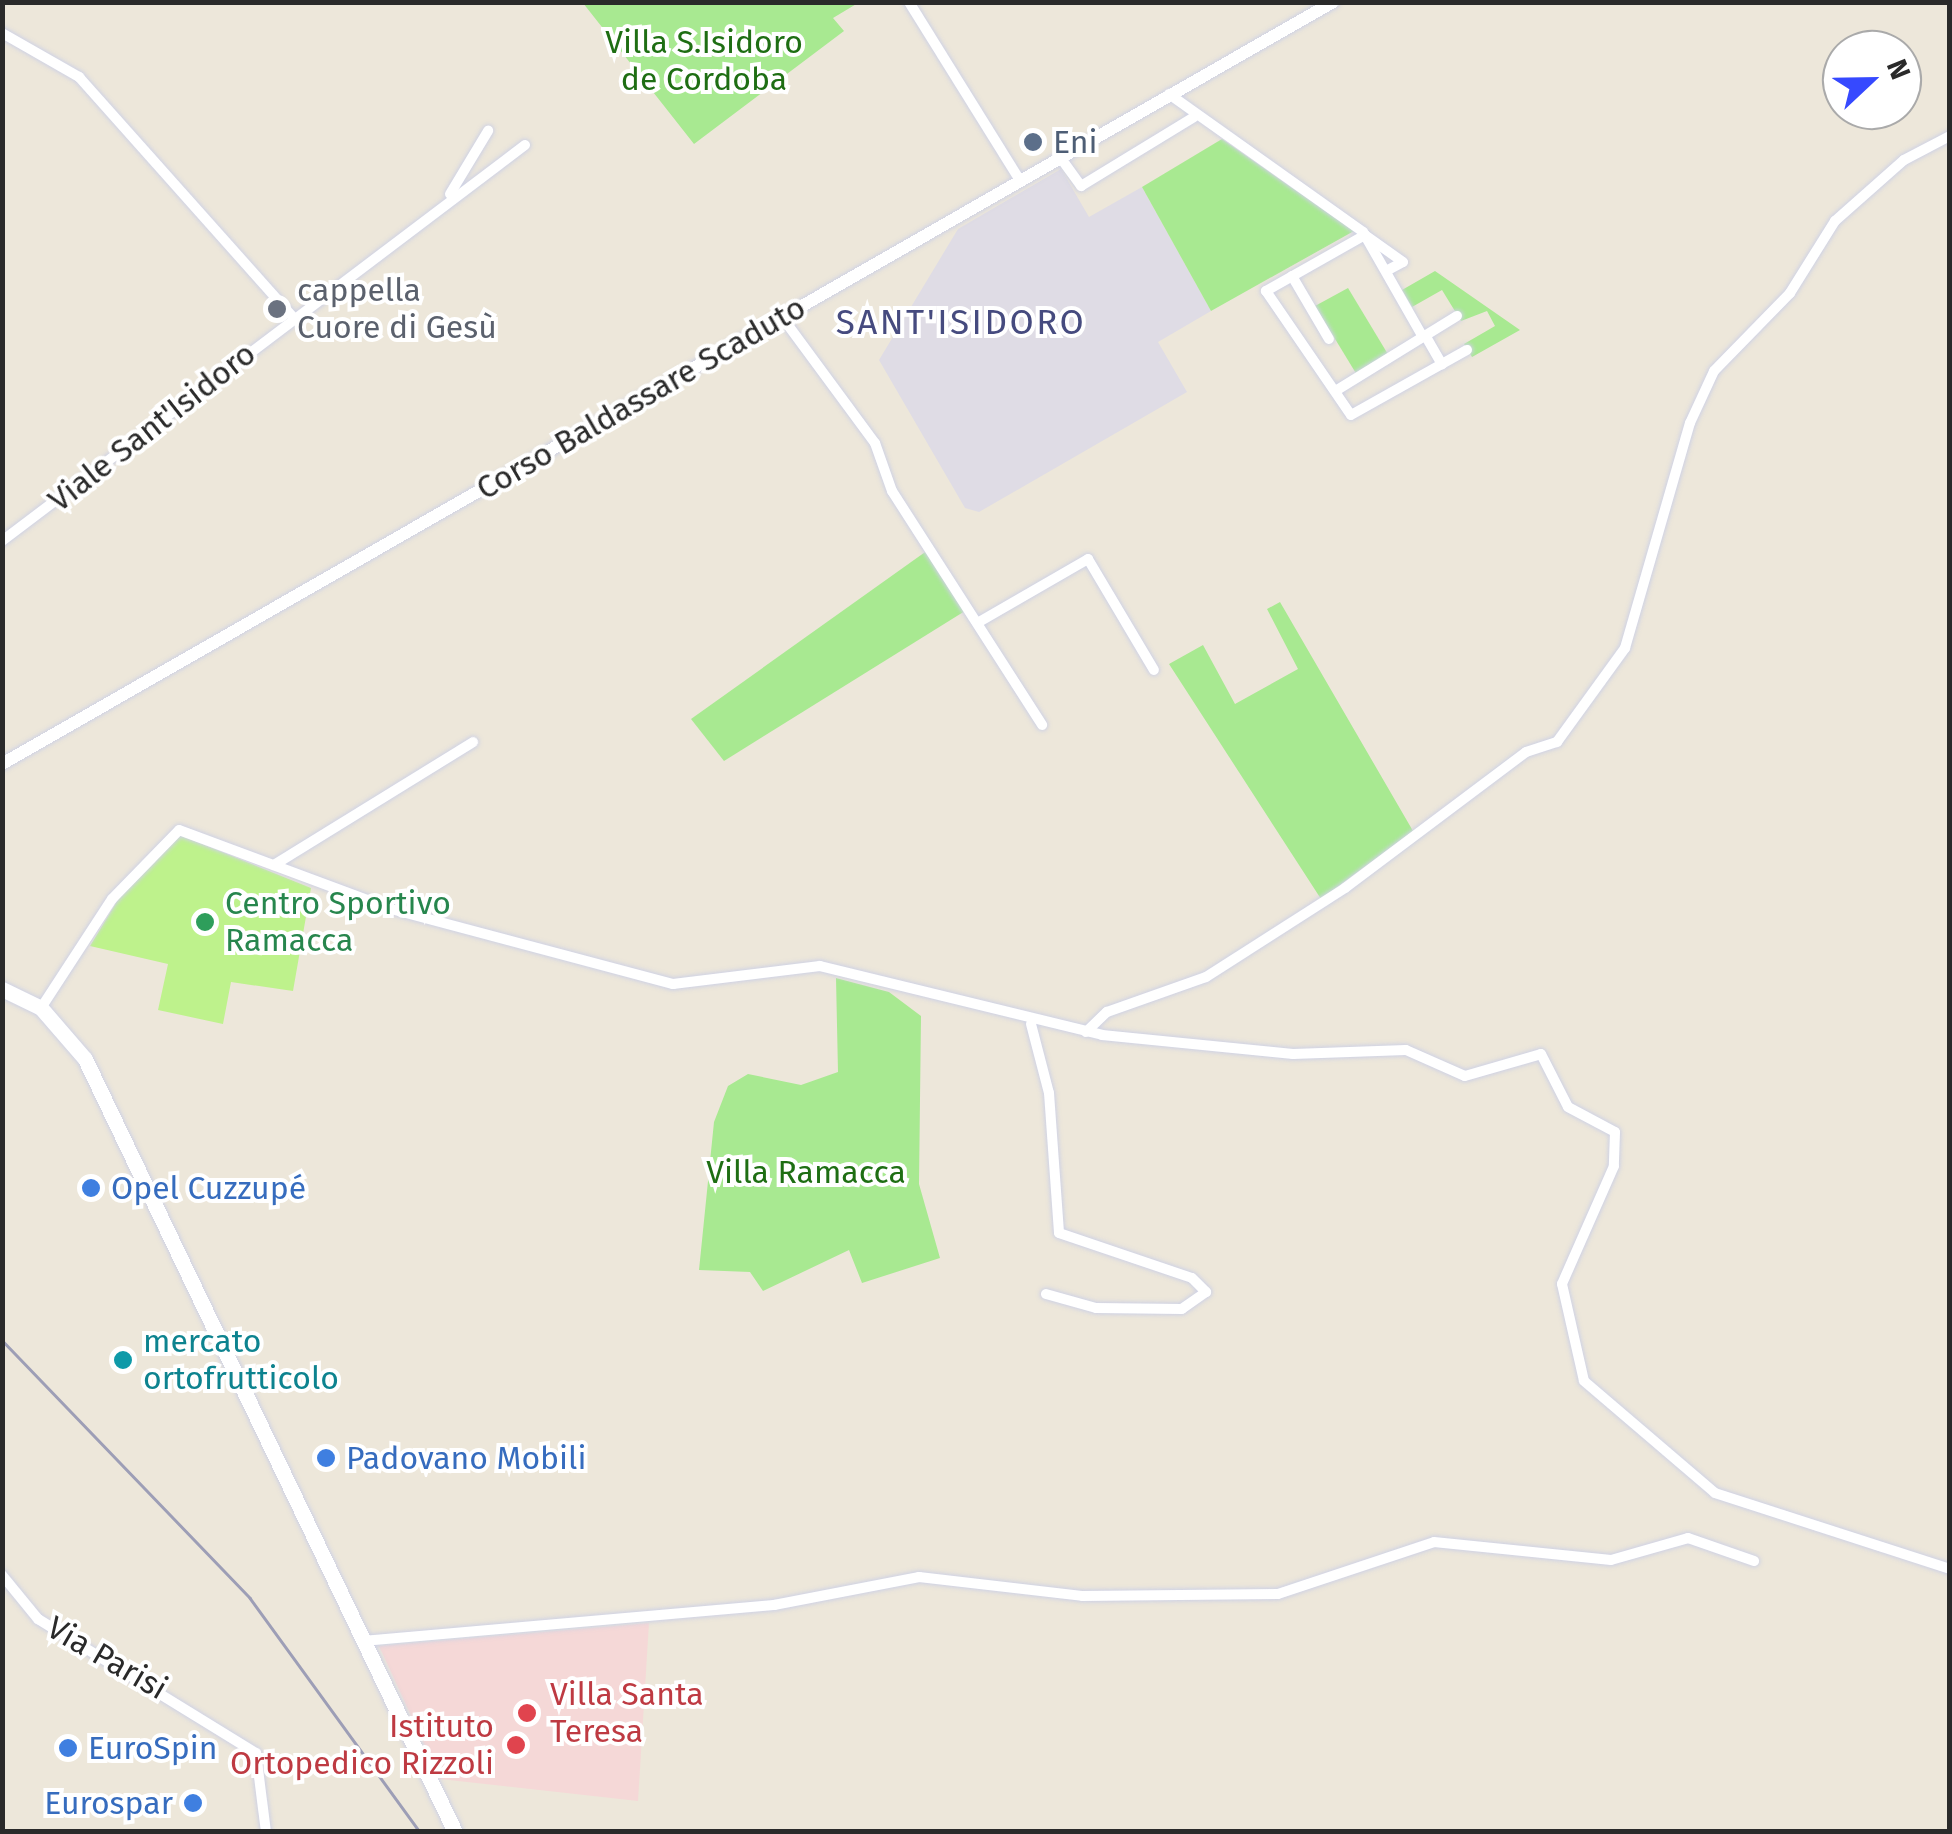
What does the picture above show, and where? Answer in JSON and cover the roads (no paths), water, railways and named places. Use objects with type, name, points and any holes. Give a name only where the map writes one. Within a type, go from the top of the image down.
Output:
[{"type":"main road","points":[[2,988],[42,1008],[86,1059],[455,1832]]},
{"type":"street","points":[[909,2],[1020,180]]},
{"type":"street","name":"Corso Baldassare Scaduto","points":[[2,764],[1333,2]]},
{"type":"street","points":[[2,33],[80,77],[294,318]]},
{"type":"street","points":[[1169,94],[1194,117],[1403,262],[1386,271]]},
{"type":"street","points":[[1060,157],[1081,186],[1194,117]]},
{"type":"street","name":"Viale Sant'Isidoro","points":[[443,202],[488,131]]},
{"type":"street","points":[[1086,1032],[1106,1012],[1206,976],[1345,888],[1526,752],[1557,742],[1625,648],[1690,422],[1714,371],[1790,293],[1844,212],[1904,160],[1950,136]]},
{"type":"street","name":"Viale Sant'Isidoro","points":[[2,542],[443,202],[525,145]]},
{"type":"street","points":[[1365,235],[1442,364]]},
{"type":"street","points":[[1365,235],[1266,291],[1351,415],[1467,350]]},
{"type":"street","points":[[1292,276],[1329,339]]},
{"type":"street","points":[[782,316],[835,400],[875,443],[892,491],[1042,725]]},
{"type":"street","points":[[1336,390],[1457,316]]},
{"type":"street","points":[[979,622],[1088,560],[1154,670]]},
{"type":"street","points":[[274,865],[473,742]]},
{"type":"street","points":[[42,1008],[112,900],[170,832],[392,909],[673,984],[820,966],[1031,1024],[1086,1032],[1293,1054],[1406,1050],[1466,1076],[1541,1054],[1568,1107],[1616,1132],[1614,1166],[1562,1284],[1584,1380],[1714,1492],[1950,1569]]},
{"type":"street","points":[[1031,1024],[1053,1123],[1050,1206],[1059,1233],[1192,1278],[1206,1292],[1182,1309],[1096,1308],[1046,1294]]},
{"type":"street","points":[[362,1641],[774,1604],[920,1577],[1082,1596],[1278,1594],[1434,1542],[1610,1560],[1688,1538],[1754,1561]]},
{"type":"street","name":"Via Parisi","points":[[2,1574],[21,1604],[68,1640],[159,1686],[256,1752],[266,1832]]},
{"type":"railway","points":[[2,1340],[250,1598],[420,1832]]},
{"type":"place","name":"Eni","points":[[1033,142]]},
{"type":"place","name":"cappella Cuore di Gesù","points":[[277,309]]},
{"type":"place","name":"Centro Sportivo Ramacca","points":[[205,922]]},
{"type":"place","name":"Opel Cuzzupé","points":[[91,1188]]},
{"type":"place","name":"mercato ortofrutticolo","points":[[123,1360]]},
{"type":"place","name":"Padovano Mobili","points":[[326,1458]]},
{"type":"place","name":"Villa Santa Teresa","points":[[527,1713]]},
{"type":"place","name":"Istituto Ortopedico Rizzoli","points":[[516,1745]]},
{"type":"place","name":"EuroSpin","points":[[68,1748]]},
{"type":"place","name":"Eurospar","points":[[193,1803]]},
{"type":"district","name":"SANT'ISIDORO","points":[[961,322]]},
{"type":"park label","name":"Villa S.Isidoro de Cordoba","points":[[704,62]]},
{"type":"park label","name":"Villa Ramacca","points":[[806,1172]]}]
